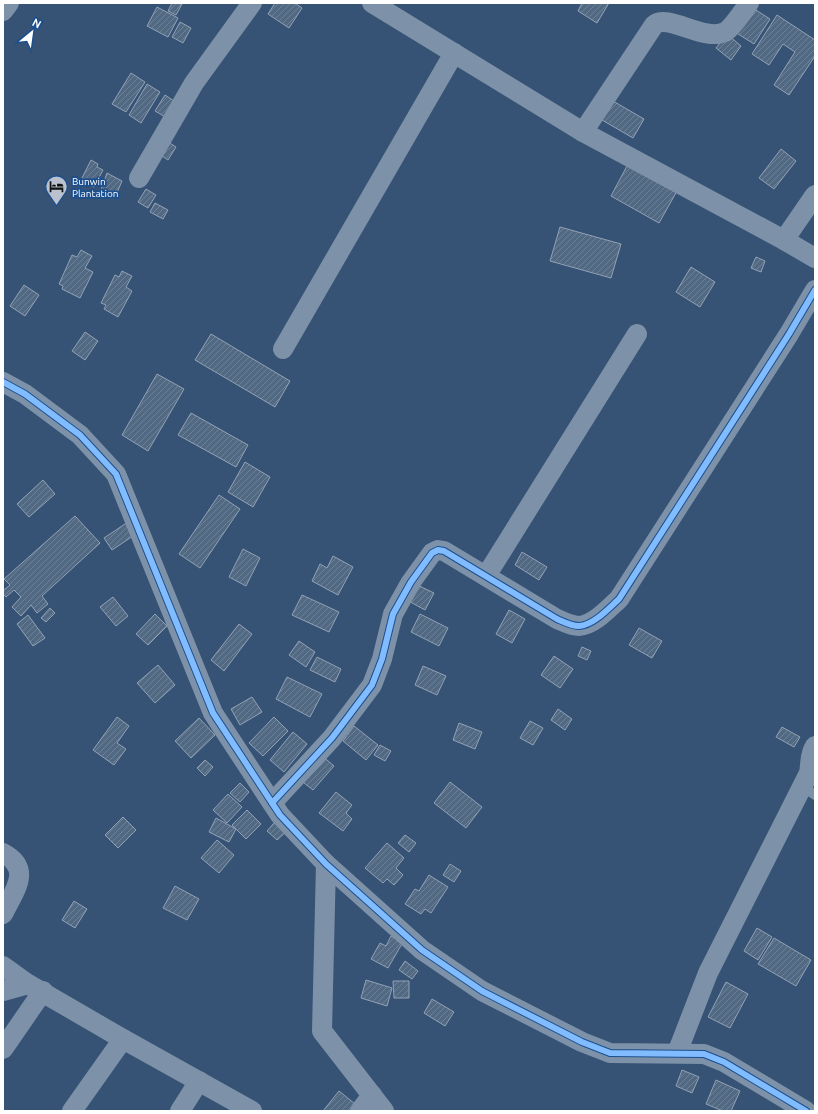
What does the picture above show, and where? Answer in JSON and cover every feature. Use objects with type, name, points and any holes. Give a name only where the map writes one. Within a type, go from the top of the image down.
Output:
[{"type":"street","points":[[3,11],[9,3]]},
{"type":"street","points":[[138,178],[194,82],[252,3]]},
{"type":"street","points":[[372,3],[583,132],[815,258]]},
{"type":"street","points":[[583,132],[657,22],[664,22],[701,33],[715,34],[726,31],[749,3]]},
{"type":"street","points":[[283,349],[454,53]]},
{"type":"street","points":[[784,240],[815,195]]},
{"type":"street","points":[[272,803],[332,738],[372,686],[382,659],[393,614],[411,582],[432,552],[438,550],[444,551],[557,619],[570,624],[579,626],[587,624],[606,611],[619,599],[785,340],[815,290]]},
{"type":"street","points":[[486,576],[637,334]]},
{"type":"street","points":[[3,382],[25,394],[80,435],[116,474],[213,713],[280,815],[326,864],[422,950],[482,991],[582,1042],[610,1053],[704,1054],[724,1062],[806,1111]]},
{"type":"street","points":[[677,1053],[708,972],[808,790],[810,766],[809,758],[815,746]]},
{"type":"street","points":[[3,853],[13,859],[20,870],[19,882],[3,914]]},
{"type":"street","points":[[326,864],[322,1031],[384,1111]]},
{"type":"street","points":[[3,966],[36,988],[123,1039],[252,1111]]},
{"type":"street","points":[[3,992],[36,988]]},
{"type":"street","points":[[3,1049],[36,988]]},
{"type":"street","points":[[72,1111],[123,1039]]},
{"type":"street","points":[[180,1111],[199,1081]]},
{"type":"street","points":[[360,1111],[372,1095]]},
{"type":"building","points":[[172,3],[182,4],[176,15],[168,11]]},
{"type":"building","points":[[275,3],[295,3],[302,8],[289,28],[268,14]]},
{"type":"building","points":[[582,3],[609,3],[597,23],[578,11]]},
{"type":"building","points":[[157,7],[178,18],[168,37],[147,26]]},
{"type":"building","points":[[751,7],[770,19],[754,44],[735,32]]},
{"type":"building","points":[[777,15],[815,40],[815,56],[789,95],[774,85],[795,52],[783,44],[769,65],[752,54]]},
{"type":"building","points":[[180,22],[191,28],[183,43],[172,37]]},
{"type":"building","points":[[727,34],[741,46],[731,60],[716,48]]},
{"type":"building","points":[[131,73],[145,82],[126,112],[112,104]]},
{"type":"building","points":[[147,84],[160,92],[141,123],[129,115]]},
{"type":"building","points":[[165,95],[177,103],[167,118],[155,111]]},
{"type":"building","points":[[613,101],[644,119],[633,138],[602,120]]},
{"type":"building","points":[[168,142],[176,147],[168,160],[159,154]]},
{"type":"building","points":[[781,149],[796,161],[774,189],[759,178]]},
{"type":"building","points":[[91,160],[98,164],[97,167],[103,170],[94,187],[86,183],[87,181],[82,178]]},
{"type":"building","points":[[628,164],[677,191],[659,223],[611,196]]},
{"type":"building","points":[[107,173],[122,181],[116,195],[101,190]]},
{"type":"building","points":[[146,189],[156,195],[148,208],[138,202]]},
{"type":"building","points":[[155,203],[168,210],[163,219],[150,212]]},
{"type":"building","points":[[560,227],[621,244],[611,278],[550,261]]},
{"type":"building","points":[[81,250],[92,256],[85,268],[93,272],[80,298],[62,289],[63,286],[59,284],[72,255],[77,257]]},
{"type":"building","points":[[756,257],[765,261],[761,272],[751,268]]},
{"type":"building","points":[[691,267],[715,282],[700,307],[676,292]]},
{"type":"building","points":[[122,271],[132,276],[126,287],[132,291],[118,317],[104,309],[106,305],[101,303],[115,275],[119,277]]},
{"type":"building","points":[[24,285],[39,295],[25,316],[10,306]]},
{"type":"building","points":[[85,332],[98,341],[85,360],[72,351]]},
{"type":"building","points":[[211,334],[290,381],[275,407],[195,360]]},
{"type":"building","points":[[157,374],[184,389],[148,451],[122,435]]},
{"type":"building","points":[[191,413],[248,445],[236,467],[178,435]]},
{"type":"building","points":[[245,462],[270,477],[253,507],[228,492]]},
{"type":"building","points":[[43,480],[55,494],[29,517],[17,504]]},
{"type":"building","points":[[219,495],[240,509],[200,568],[179,554]]},
{"type":"building","points":[[75,516],[100,543],[42,596],[48,604],[37,613],[31,605],[21,616],[12,607],[21,597],[14,590],[6,597],[3,594],[3,591],[10,585],[4,579]]},
{"type":"building","points":[[128,522],[136,534],[112,550],[104,538]]},
{"type":"building","points":[[243,549],[260,558],[246,586],[229,577]]},
{"type":"building","points":[[522,552],[547,567],[539,580],[515,565]]},
{"type":"building","points":[[333,556],[353,567],[338,595],[312,581],[320,564],[327,568]]},
{"type":"building","points":[[413,583],[434,593],[425,610],[405,599]]},
{"type":"building","points":[[302,595],[339,612],[329,632],[292,615]]},
{"type":"building","points":[[113,597],[128,616],[116,626],[100,607]]},
{"type":"building","points":[[50,608],[55,613],[46,622],[41,618]]},
{"type":"building","points":[[509,610],[525,619],[512,643],[496,634]]},
{"type":"building","points":[[155,614],[167,626],[148,645],[136,634]]},
{"type":"building","points":[[420,614],[448,628],[439,646],[411,632]]},
{"type":"building","points":[[28,615],[45,638],[33,646],[17,624]]},
{"type":"building","points":[[239,624],[252,634],[224,671],[211,660]]},
{"type":"building","points":[[639,628],[662,641],[652,658],[629,645]]},
{"type":"building","points":[[299,641],[315,652],[306,667],[289,655]]},
{"type":"building","points":[[582,647],[591,651],[587,660],[578,656]]},
{"type":"building","points":[[554,656],[573,669],[560,688],[541,675]]},
{"type":"building","points":[[317,657],[341,669],[335,682],[310,670]]},
{"type":"building","points":[[158,665],[175,685],[155,703],[137,683]]},
{"type":"building","points":[[423,666],[446,676],[437,695],[415,685]]},
{"type":"building","points":[[287,677],[322,694],[310,717],[276,699]]},
{"type":"building","points":[[252,697],[262,712],[240,725],[231,709]]},
{"type":"building","points":[[558,709],[572,719],[565,730],[551,720]]},
{"type":"building","points":[[117,717],[129,726],[117,743],[126,749],[114,765],[93,750]]},
{"type":"building","points":[[274,717],[288,731],[263,756],[249,743]]},
{"type":"building","points":[[199,718],[215,735],[191,758],[175,741]]},
{"type":"building","points":[[530,721],[543,728],[533,745],[520,738]]},
{"type":"building","points":[[459,723],[482,732],[475,749],[453,740]]},
{"type":"building","points":[[354,726],[378,745],[366,760],[343,741]]},
{"type":"building","points":[[782,727],[800,737],[794,747],[776,737]]},
{"type":"building","points":[[293,732],[307,744],[284,772],[270,760]]},
{"type":"building","points":[[380,745],[391,751],[385,761],[374,755]]},
{"type":"building","points":[[320,754],[334,766],[313,790],[299,779]]},
{"type":"building","points":[[205,760],[213,767],[205,776],[197,768]]},
{"type":"building","points":[[450,782],[482,807],[466,828],[434,803]]},
{"type":"building","points":[[240,783],[249,792],[240,802],[230,793]]},
{"type":"building","points":[[336,792],[352,805],[346,813],[352,819],[343,831],[319,813]]},
{"type":"building","points":[[228,794],[242,807],[227,823],[213,810]]},
{"type":"building","points":[[247,810],[261,824],[246,839],[232,825]]},
{"type":"building","points":[[123,817],[136,830],[118,848],[105,835]]},
{"type":"building","points":[[216,818],[236,829],[229,842],[209,832]]},
{"type":"building","points":[[275,822],[286,832],[277,840],[267,831]]},
{"type":"building","points":[[405,835],[416,843],[409,852],[398,843]]},
{"type":"building","points":[[217,840],[234,855],[219,873],[201,858]]},
{"type":"building","points":[[387,843],[404,858],[396,868],[403,875],[394,885],[387,879],[383,883],[365,868]]},
{"type":"building","points":[[450,864],[461,871],[454,882],[443,875]]},
{"type":"building","points":[[429,875],[448,887],[431,913],[425,909],[421,914],[405,904],[415,889],[419,891]]},
{"type":"building","points":[[175,886],[199,899],[187,920],[163,908]]},
{"type":"building","points":[[74,901],[87,909],[75,928],[62,920]]},
{"type":"building","points":[[757,928],[772,937],[758,960],[744,951]]},
{"type":"building","points":[[391,936],[403,942],[388,968],[371,959],[380,943],[386,946]]},
{"type":"building","points":[[774,938],[811,960],[796,986],[758,964]]},
{"type":"building","points":[[405,961],[418,971],[412,979],[399,970]]},
{"type":"building","points":[[366,980],[392,988],[387,1006],[361,998]]},
{"type":"building","points":[[393,981],[409,981],[409,998],[394,998]]},
{"type":"building","points":[[726,982],[748,994],[730,1028],[708,1017]]},
{"type":"building","points":[[432,999],[454,1012],[445,1026],[424,1013]]},
{"type":"building","points":[[682,1070],[699,1077],[692,1093],[676,1086]]},
{"type":"building","points":[[716,1080],[740,1091],[731,1111],[723,1111],[706,1104]]},
{"type":"building","points":[[339,1091],[360,1108],[357,1111],[323,1111]]},
{"type":"cycle path","points":[[272,803],[332,738],[372,685],[382,659],[393,614],[411,582],[432,553],[438,550],[444,551],[557,619],[568,624],[579,626],[590,623],[601,616],[619,599],[789,334],[815,290]]},
{"type":"cycle path","points":[[3,382],[25,394],[80,435],[116,474],[213,713],[280,815],[326,864],[422,950],[482,991],[582,1042],[610,1053],[704,1054],[724,1062],[806,1111]]},
{"type":"place","name":"Bunwin Plantation","points":[[57,206]]}]
